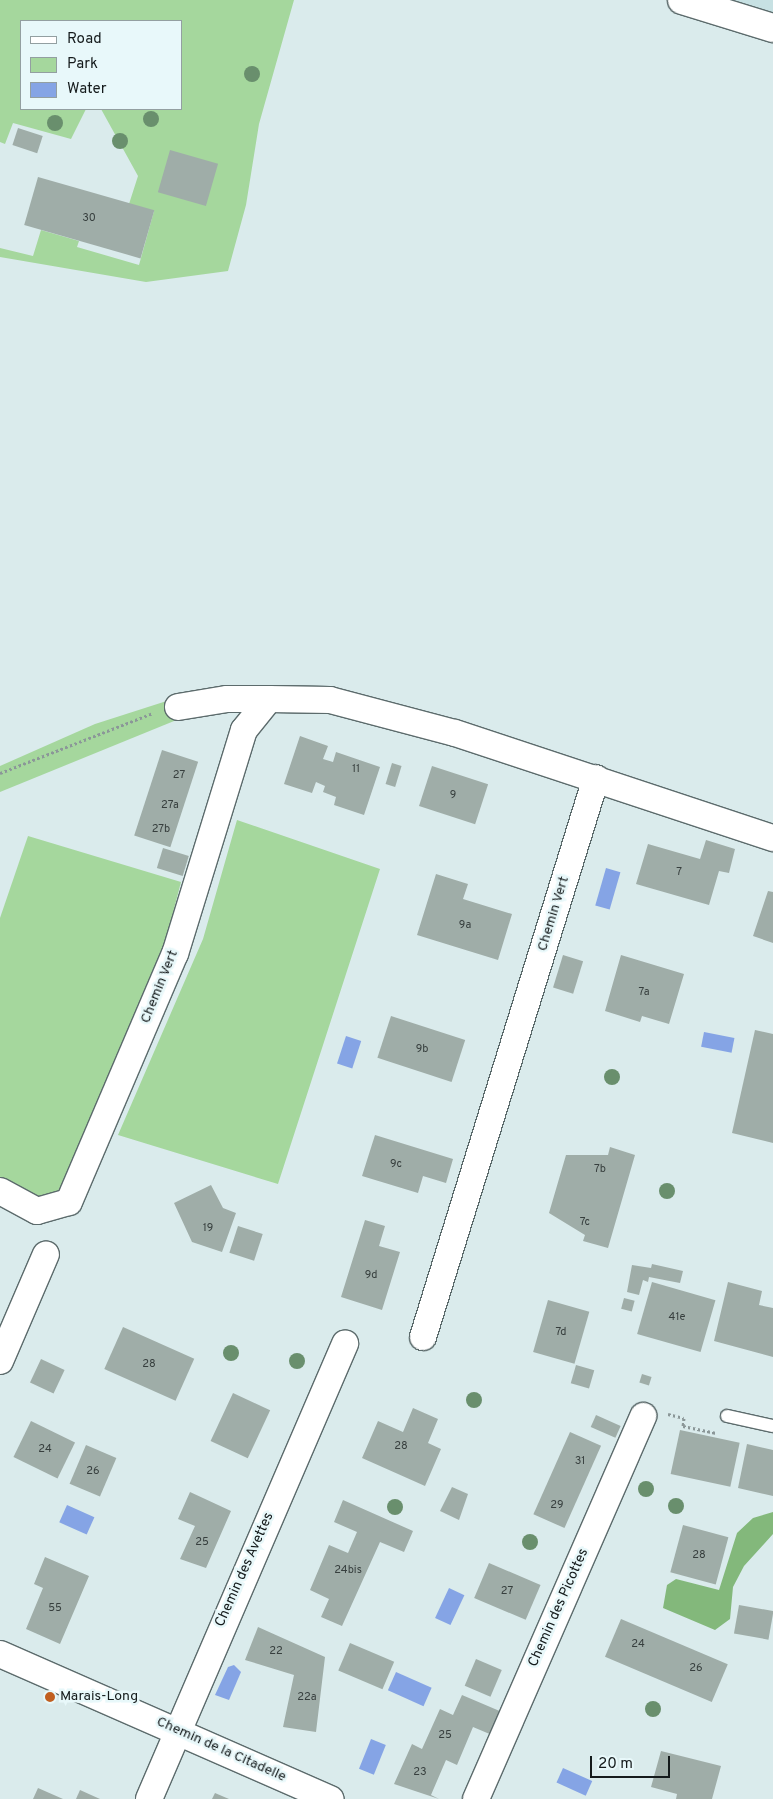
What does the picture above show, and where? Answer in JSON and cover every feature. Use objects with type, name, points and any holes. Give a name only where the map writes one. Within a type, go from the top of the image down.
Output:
[{"type":"main road","points":[[682,0],[773,28]]},
{"type":"street","points":[[178,707],[228,699],[330,700],[530,754],[773,838]]},
{"type":"street","name":"Chemin Vert","points":[[0,1191],[37,1211],[69,1202],[175,954],[244,730],[269,699]]},
{"type":"street","name":"Chemin Vert","points":[[423,1337],[596,778]]},
{"type":"street","points":[[0,1361],[46,1254]]},
{"type":"street","name":"Chemin des Avettes","points":[[149,1799],[345,1343]]},
{"type":"street","name":"Chemin des Picottes","points":[[476,1799],[643,1416]]},
{"type":"street","name":"Chemin de la Citadelle","points":[[0,1654],[331,1799]]},
{"type":"lane","points":[[727,1416],[773,1426]]},
{"type":"path","points":[[0,773],[99,732],[178,707]]},
{"type":"path","points":[[643,1416],[655,1412],[684,1418],[683,1426],[719,1433]]},
{"type":"shaded area","points":[[729,0],[773,0],[773,14]]},
{"type":"green space","points":[[0,0],[294,0],[259,124],[246,205],[228,271],[146,282],[0,257],[0,248],[33,256],[41,230],[79,241],[77,247],[139,265],[154,211],[129,204],[138,176],[102,110],[182,110],[182,20],[20,20],[20,110],[86,110],[71,139],[13,123],[5,144],[0,142]]},
{"type":"green space","points":[[176,698],[179,719],[0,792],[0,766],[95,724]]},
{"type":"green space","points":[[237,820],[380,869],[278,1184],[118,1135],[203,939]]},
{"type":"green space","points":[[28,836],[181,882],[162,955],[65,1184],[46,1201],[0,1180],[0,918]]},
{"type":"green space","points":[[773,1512],[773,1534],[744,1566],[733,1587],[730,1619],[715,1630],[663,1608],[667,1585],[676,1579],[719,1590],[737,1533],[753,1518]]},
{"type":"water","points":[[606,868],[620,872],[610,910],[595,905]]},
{"type":"water","points":[[704,1032],[734,1038],[732,1053],[701,1047]]},
{"type":"water","points":[[346,1036],[361,1041],[352,1069],[337,1064]]},
{"type":"water","points":[[67,1505],[94,1517],[87,1535],[59,1522]]},
{"type":"water","points":[[449,1588],[464,1595],[450,1625],[435,1618]]},
{"type":"water","points":[[234,1665],[241,1672],[229,1700],[215,1695],[228,1667]]},
{"type":"water","points":[[396,1672],[432,1688],[423,1706],[388,1690]]},
{"type":"water","points":[[371,1739],[386,1745],[374,1775],[359,1769]]},
{"type":"water","points":[[563,1768],[592,1781],[586,1796],[556,1783]]},
{"type":"building","points":[[18,128],[43,136],[37,153],[12,145]]},
{"type":"building","points":[[170,150],[218,164],[206,206],[158,192]]},
{"type":"building","points":[[38,177],[154,210],[141,258],[24,225]]},
{"type":"building","points":[[300,736],[328,746],[323,759],[333,762],[336,752],[380,767],[364,815],[334,805],[336,797],[323,792],[325,786],[316,782],[312,793],[284,784]]},
{"type":"building","points":[[162,750],[198,762],[170,847],[134,836]]},
{"type":"building","points":[[392,763],[402,766],[395,787],[386,784]]},
{"type":"building","points":[[432,766],[488,784],[475,824],[419,806]]},
{"type":"building","points":[[706,840],[735,849],[729,873],[719,871],[709,905],[636,884],[648,844],[700,859]]},
{"type":"building","points":[[163,848],[189,856],[183,876],[157,868]]},
{"type":"building","points":[[436,874],[468,884],[463,899],[512,914],[498,960],[417,935]]},
{"type":"building","points":[[768,891],[773,892],[773,943],[753,936]]},
{"type":"building","points":[[563,955],[583,961],[573,994],[553,988]]},
{"type":"building","points":[[621,955],[684,974],[669,1024],[642,1016],[640,1022],[605,1011]]},
{"type":"building","points":[[391,1016],[465,1040],[452,1082],[377,1058]]},
{"type":"building","points":[[755,1030],[773,1034],[773,1143],[732,1133]]},
{"type":"building","points":[[375,1135],[453,1159],[446,1183],[423,1176],[418,1193],[362,1176]]},
{"type":"building","points":[[610,1147],[635,1155],[608,1248],[583,1241],[585,1235],[549,1213],[566,1155],[608,1155]]},
{"type":"building","points":[[211,1185],[223,1208],[236,1213],[222,1252],[192,1242],[174,1203]]},
{"type":"building","points":[[365,1220],[385,1226],[379,1246],[400,1252],[382,1310],[341,1297]]},
{"type":"building","points":[[238,1226],[263,1234],[254,1261],[229,1253]]},
{"type":"building","points":[[652,1264],[683,1271],[680,1283],[649,1277],[648,1282],[643,1280],[639,1295],[627,1292],[632,1265],[651,1268]]},
{"type":"building","points":[[652,1282],[715,1300],[701,1352],[637,1334]]},
{"type":"building","points":[[728,1282],[762,1291],[759,1305],[773,1308],[773,1357],[714,1341]]},
{"type":"building","points":[[624,1298],[635,1301],[632,1311],[621,1309]]},
{"type":"building","points":[[548,1300],[589,1312],[574,1364],[533,1352]]},
{"type":"building","points":[[123,1327],[194,1359],[176,1401],[104,1369]]},
{"type":"building","points":[[41,1359],[65,1370],[54,1394],[30,1383]]},
{"type":"building","points":[[576,1365],[594,1370],[589,1389],[571,1383]]},
{"type":"building","points":[[642,1374],[652,1377],[649,1386],[639,1383]]},
{"type":"building","points":[[233,1393],[270,1410],[248,1458],[211,1441]]},
{"type":"building","points":[[413,1408],[438,1419],[428,1443],[441,1449],[425,1486],[362,1458],[378,1421],[403,1432]]},
{"type":"building","points":[[596,1415],[621,1426],[615,1438],[591,1427]]},
{"type":"building","points":[[31,1421],[75,1442],[58,1478],[13,1457]]},
{"type":"building","points":[[680,1430],[740,1443],[730,1487],[671,1474]]},
{"type":"building","points":[[570,1432],[601,1446],[564,1528],[533,1514]]},
{"type":"building","points":[[747,1444],[773,1450],[773,1496],[738,1488]]},
{"type":"building","points":[[86,1445],[116,1458],[100,1497],[70,1484]]},
{"type":"building","points":[[452,1487],[468,1494],[459,1520],[440,1511]]},
{"type":"building","points":[[190,1492],[231,1511],[206,1568],[180,1559],[195,1526],[178,1519]]},
{"type":"building","points":[[343,1500],[413,1531],[404,1552],[380,1542],[342,1626],[321,1617],[329,1599],[310,1590],[329,1545],[348,1553],[357,1532],[334,1522]]},
{"type":"building","points":[[683,1525],[728,1537],[716,1584],[670,1572]]},
{"type":"building","points":[[45,1557],[89,1576],[60,1644],[26,1629],[43,1588],[34,1584]]},
{"type":"building","points":[[489,1563],[541,1585],[526,1620],[474,1598]]},
{"type":"building","points":[[739,1605],[773,1611],[768,1640],[734,1634]]},
{"type":"building","points":[[621,1619],[728,1664],[712,1702],[605,1657]]},
{"type":"building","points":[[258,1627],[325,1657],[316,1732],[283,1727],[294,1675],[245,1660]]},
{"type":"building","points":[[350,1643],[394,1662],[382,1689],[338,1671]]},
{"type":"building","points":[[476,1659],[502,1670],[490,1697],[465,1686]]},
{"type":"building","points":[[462,1695],[502,1712],[492,1735],[473,1727],[457,1765],[446,1760],[431,1795],[439,1799],[394,1784],[412,1744],[422,1749],[440,1709],[453,1715]]},
{"type":"building","points":[[661,1751],[721,1766],[712,1799],[676,1799],[677,1794],[651,1787]]},
{"type":"building","points":[[38,1788],[63,1799],[33,1799]]},
{"type":"building","points":[[80,1790],[100,1799],[76,1799]]},
{"type":"building","points":[[215,1793],[229,1799],[212,1799]]},
{"type":"place","name":"Marais-Long","points":[[50,1697]]}]
